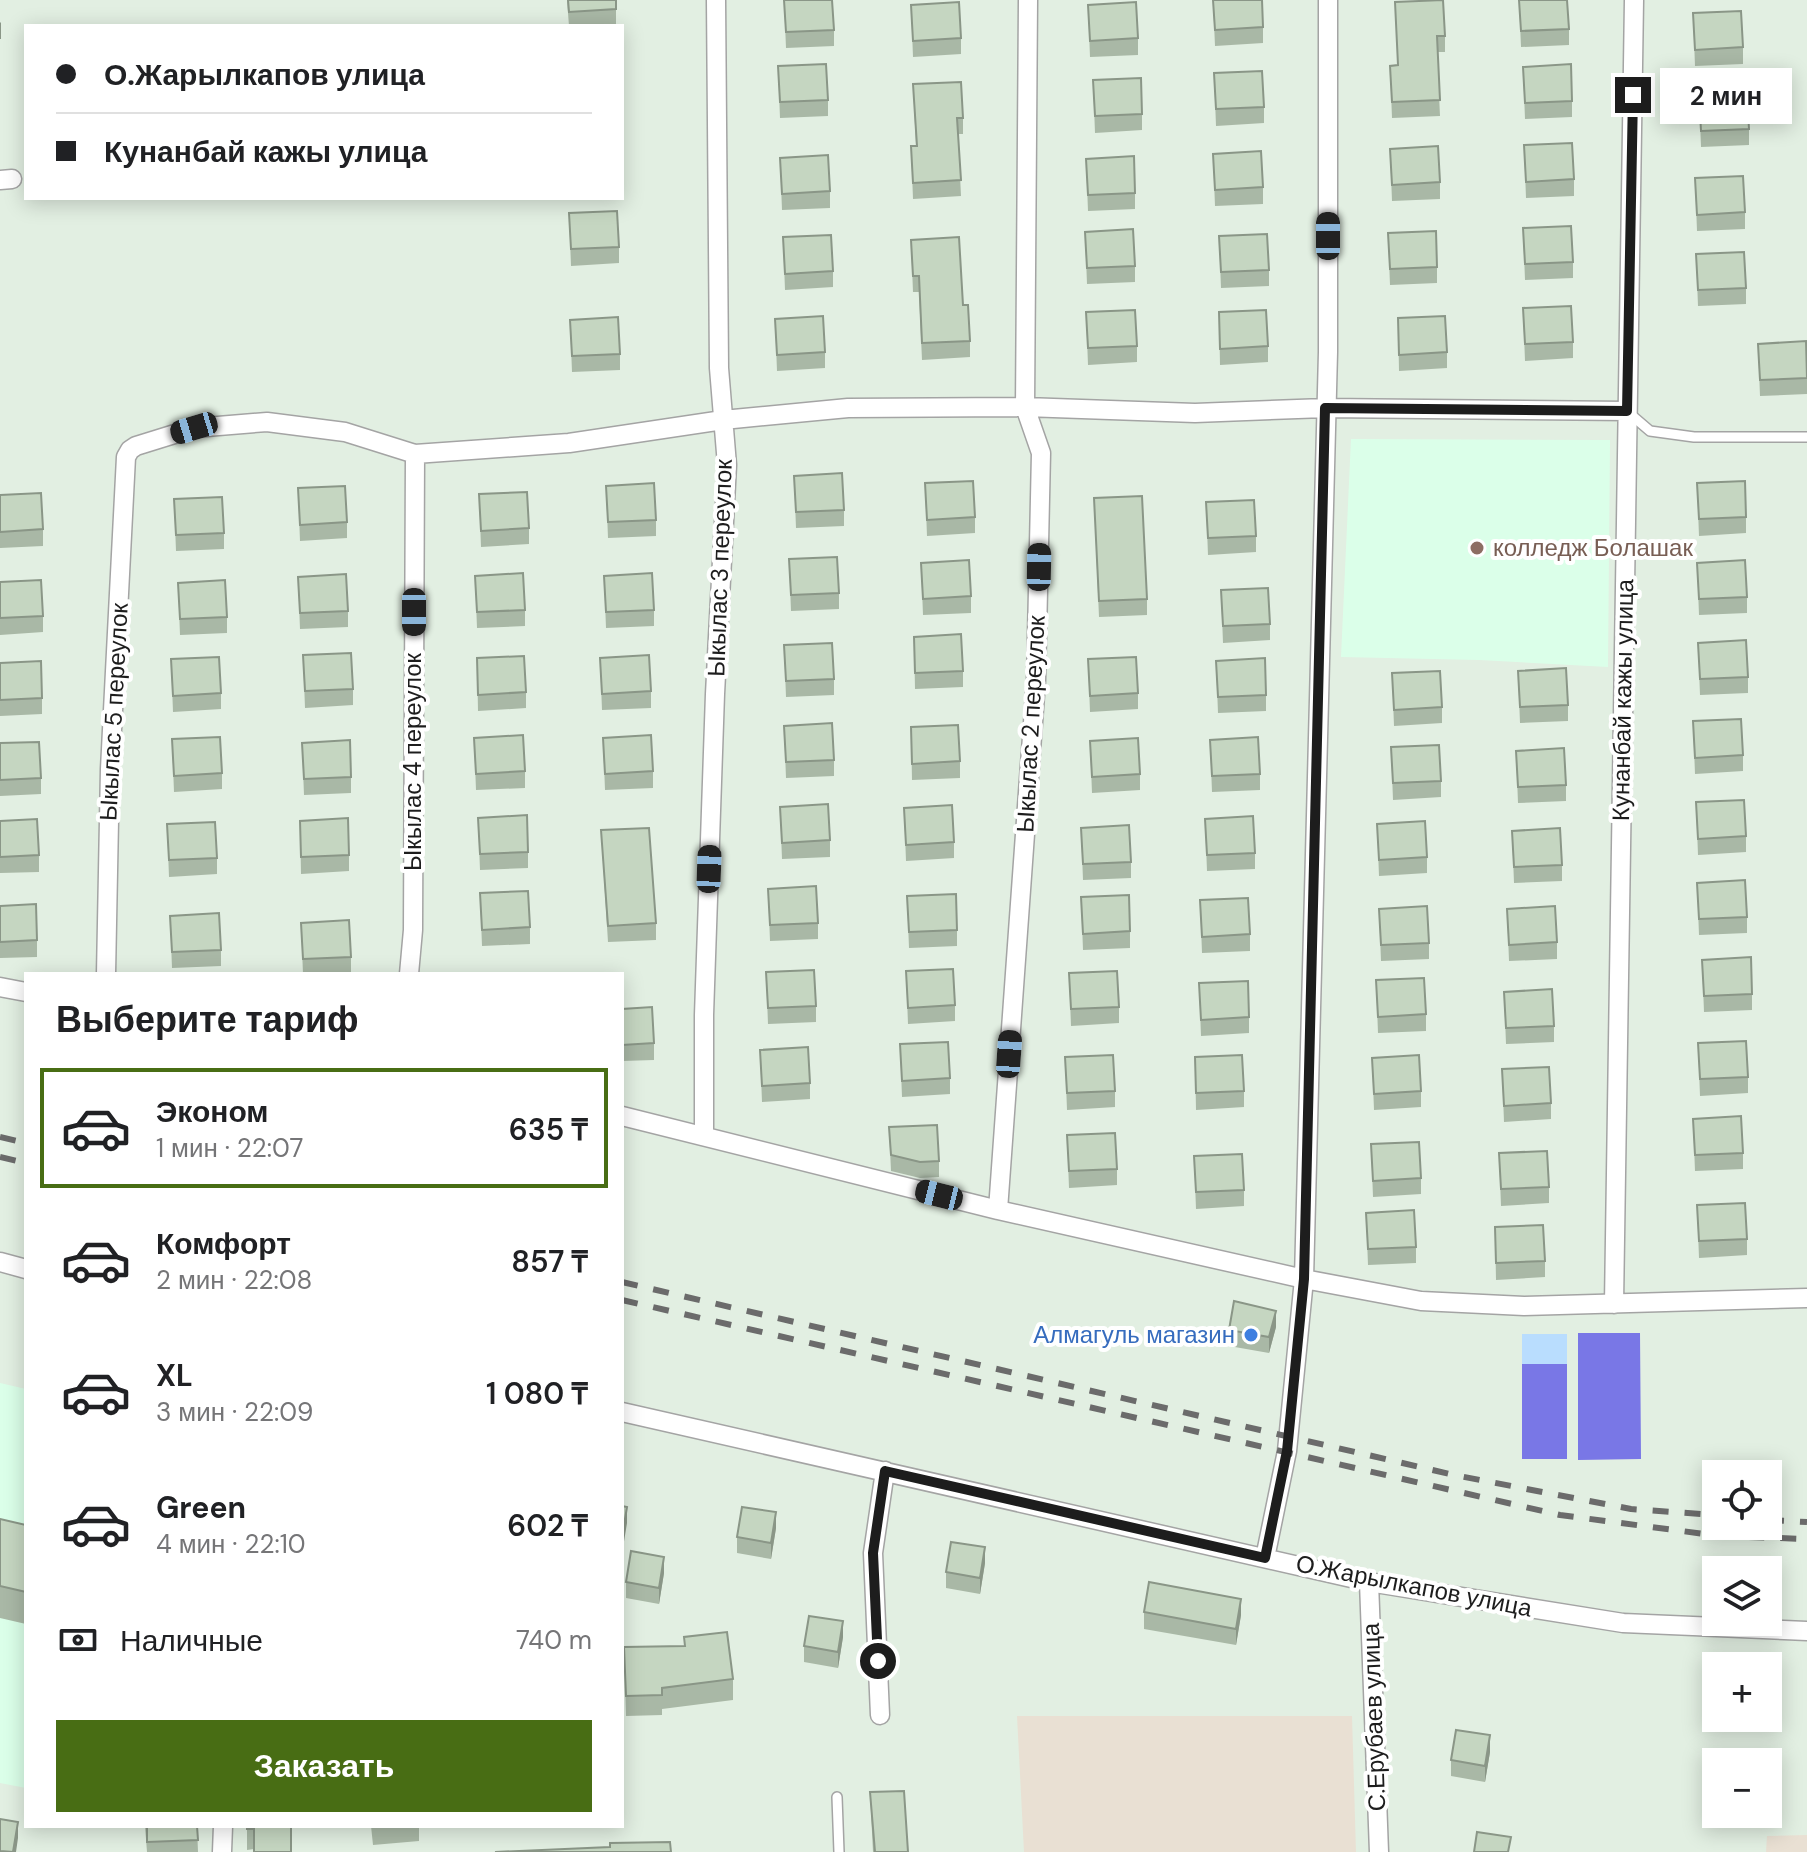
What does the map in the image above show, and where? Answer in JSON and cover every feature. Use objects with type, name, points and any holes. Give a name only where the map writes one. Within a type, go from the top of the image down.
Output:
[{"type":"street","name":"Ыкылас 3 переулок","points":[[704,1136],[704,1015],[714,709],[727,465],[719,368],[716,0]]},
{"type":"street","name":"Ыкылас 2 переулок","points":[[998,1210],[1036,681],[1041,453],[1025,407],[1028,0]]},
{"type":"street","points":[[1265,1558],[1287,1451],[1304,1279],[1328,352],[1328,0]]},
{"type":"street","name":"Кунанбай кажы улица","points":[[1614,1304],[1634,0]]},
{"type":"street","points":[[415,454],[569,443],[723,420],[848,408],[1025,407],[1195,413],[1325,408],[1627,411]]},
{"type":"street","name":"Ыкылас 5 переулок","points":[[106,972],[110,769],[126,457],[130,450],[194,428],[267,422],[345,432],[415,454]]},
{"type":"street","name":"Ыкылас 4 переулок","points":[[409,972],[413,930],[415,454]]},
{"type":"street","points":[[0,987],[24,992]]},
{"type":"street","points":[[624,1116],[998,1210],[1304,1279],[1421,1301],[1524,1306],[1807,1298]]},
{"type":"street","points":[[0,1262],[24,1268]]},
{"type":"street","name":"О.Жарылкапов улица","points":[[624,1412],[1369,1582],[1623,1623],[1807,1631]]},
{"type":"street","points":[[880,1715],[873,1553],[885,1471]]},
{"type":"street","name":"С.Ерубаев улица","points":[[1369,1582],[1379,1852]]},
{"type":"street","points":[[222,1852],[223,1828]]},
{"type":"lane","points":[[1627,411],[1650,431],[1694,437],[1807,437]]},
{"type":"lane","points":[[837,1797],[839,1852]]},
{"type":"shaded area","name":"колледж Болашак","points":[[1351,439],[1610,440],[1608,667],[1341,657]]},
{"type":"shaded area","points":[[1578,1333],[1640,1333],[1641,1459],[1578,1460]]},
{"type":"shaded area","points":[[1522,1334],[1567,1334],[1567,1364],[1522,1364]]},
{"type":"shaded area","points":[[1522,1364],[1567,1364],[1567,1459],[1522,1459]]},
{"type":"shaded area","points":[[0,1383],[24,1389],[24,1788],[0,1783]]},
{"type":"shaded area","points":[[1017,1716],[1352,1716],[1356,1852],[1024,1852]]},
{"type":"shaded area","points":[[1807,1835],[1807,1852],[1766,1852],[1767,1836]]},
{"type":"building","points":[[568,0],[616,0],[616,9],[569,12]]},
{"type":"building","points":[[784,0],[832,0],[834,30],[786,32]]},
{"type":"building","points":[[1213,0],[1262,0],[1263,27],[1215,30]]},
{"type":"building","points":[[1443,0],[1445,36],[1437,36],[1440,100],[1392,102],[1390,66],[1398,65],[1395,2]]},
{"type":"building","points":[[1519,0],[1567,0],[1569,29],[1521,31]]},
{"type":"building","points":[[959,2],[961,38],[913,41],[911,5]]},
{"type":"building","points":[[1136,2],[1138,38],[1090,41],[1088,5]]},
{"type":"building","points":[[1741,11],[1743,47],[1695,50],[1693,13]]},
{"type":"building","points":[[826,64],[828,100],[780,102],[778,66]]},
{"type":"building","points":[[1571,64],[1572,101],[1525,103],[1523,67]]},
{"type":"building","points":[[1262,71],[1264,107],[1216,109],[1214,73]]},
{"type":"building","points":[[1141,78],[1142,114],[1095,116],[1093,80]]},
{"type":"building","points":[[961,82],[963,118],[957,118],[961,180],[913,183],[911,146],[917,146],[913,84]]},
{"type":"building","points":[[1747,92],[1749,129],[1701,131],[1699,95]]},
{"type":"building","points":[[1572,143],[1574,179],[1526,182],[1524,145]]},
{"type":"building","points":[[1438,146],[1440,182],[1392,185],[1390,149]]},
{"type":"building","points":[[1261,151],[1263,187],[1215,190],[1213,154]]},
{"type":"building","points":[[828,155],[830,191],[782,194],[780,158]]},
{"type":"building","points":[[1134,156],[1135,193],[1088,195],[1086,159]]},
{"type":"building","points":[[1743,176],[1745,212],[1697,215],[1695,178]]},
{"type":"building","points":[[617,211],[619,247],[571,249],[569,213]]},
{"type":"building","points":[[1571,226],[1573,262],[1525,264],[1523,228]]},
{"type":"building","points":[[1133,229],[1135,266],[1087,268],[1085,232]]},
{"type":"building","points":[[1436,231],[1437,267],[1390,269],[1388,233]]},
{"type":"building","points":[[1267,234],[1269,270],[1221,272],[1219,236]]},
{"type":"building","points":[[831,235],[833,271],[785,274],[783,237]]},
{"type":"building","points":[[959,237],[963,305],[968,305],[970,341],[922,343],[919,276],[913,276],[911,240]]},
{"type":"building","points":[[1744,252],[1746,288],[1698,290],[1696,254]]},
{"type":"building","points":[[1571,306],[1573,342],[1525,344],[1523,308]]},
{"type":"building","points":[[1135,310],[1137,346],[1088,348],[1086,312]]},
{"type":"building","points":[[1266,310],[1268,346],[1220,349],[1219,312]]},
{"type":"building","points":[[823,316],[825,352],[777,355],[775,319]]},
{"type":"building","points":[[1445,316],[1447,352],[1399,355],[1398,318]]},
{"type":"building","points":[[618,317],[620,354],[572,356],[570,320]]},
{"type":"building","points":[[1806,341],[1807,378],[1760,380],[1758,344]]},
{"type":"building","points":[[842,473],[844,510],[796,512],[794,476]]},
{"type":"building","points":[[973,481],[975,517],[927,520],[925,483]]},
{"type":"building","points":[[1745,481],[1746,517],[1699,519],[1697,483]]},
{"type":"building","points":[[654,483],[656,520],[608,522],[606,486]]},
{"type":"building","points":[[345,486],[347,522],[300,525],[298,488]]},
{"type":"building","points":[[527,492],[529,528],[481,531],[479,494]]},
{"type":"building","points":[[41,493],[43,529],[0,532],[0,495]]},
{"type":"building","points":[[1142,496],[1147,599],[1099,601],[1094,498]]},
{"type":"building","points":[[222,497],[224,533],[176,535],[174,499]]},
{"type":"building","points":[[1254,500],[1256,536],[1208,538],[1206,502]]},
{"type":"building","points":[[837,557],[839,593],[791,595],[789,559]]},
{"type":"building","points":[[969,560],[971,596],[923,599],[921,563]]},
{"type":"building","points":[[1745,560],[1747,597],[1699,599],[1697,563]]},
{"type":"building","points":[[523,573],[525,610],[477,612],[475,576]]},
{"type":"building","points":[[652,573],[654,610],[606,612],[604,576]]},
{"type":"building","points":[[346,574],[348,611],[300,613],[298,577]]},
{"type":"building","points":[[41,580],[43,616],[0,618],[0,582]]},
{"type":"building","points":[[225,580],[227,617],[180,619],[178,583]]},
{"type":"building","points":[[1268,588],[1270,624],[1223,626],[1221,590]]},
{"type":"building","points":[[961,634],[963,671],[915,673],[914,637]]},
{"type":"building","points":[[1746,640],[1748,677],[1700,679],[1698,643]]},
{"type":"building","points":[[832,643],[834,679],[786,681],[784,645]]},
{"type":"building","points":[[351,653],[353,689],[305,691],[303,655]]},
{"type":"building","points":[[649,655],[651,691],[602,694],[600,658]]},
{"type":"building","points":[[524,656],[526,692],[478,695],[477,658]]},
{"type":"building","points":[[219,657],[221,693],[173,696],[171,659]]},
{"type":"building","points":[[1136,657],[1138,693],[1090,696],[1088,659]]},
{"type":"building","points":[[1265,658],[1266,695],[1218,697],[1216,661]]},
{"type":"building","points":[[41,661],[42,698],[0,700],[0,663]]},
{"type":"building","points":[[1566,668],[1568,705],[1520,707],[1518,671]]},
{"type":"building","points":[[1440,671],[1442,707],[1394,710],[1392,673]]},
{"type":"building","points":[[1741,719],[1743,755],[1695,758],[1693,721]]},
{"type":"building","points":[[832,723],[834,760],[786,762],[784,726]]},
{"type":"building","points":[[958,725],[960,761],[912,764],[911,727]]},
{"type":"building","points":[[523,735],[525,771],[476,774],[474,738]]},
{"type":"building","points":[[651,735],[653,771],[605,774],[603,738]]},
{"type":"building","points":[[220,737],[222,773],[174,776],[172,739]]},
{"type":"building","points":[[1258,737],[1260,774],[1212,776],[1210,740]]},
{"type":"building","points":[[1138,738],[1140,774],[1092,777],[1090,741]]},
{"type":"building","points":[[350,740],[351,777],[304,779],[302,743]]},
{"type":"building","points":[[39,742],[41,778],[0,780],[0,743]]},
{"type":"building","points":[[1439,745],[1441,781],[1393,783],[1391,747]]},
{"type":"building","points":[[1564,748],[1566,785],[1518,787],[1516,751]]},
{"type":"building","points":[[1744,800],[1746,836],[1698,839],[1696,802]]},
{"type":"building","points":[[828,804],[830,840],[782,843],[780,807]]},
{"type":"building","points":[[952,805],[954,842],[906,845],[904,808]]},
{"type":"building","points":[[527,815],[528,852],[480,854],[478,818]]},
{"type":"building","points":[[1253,816],[1255,853],[1207,855],[1205,819]]},
{"type":"building","points":[[348,818],[349,855],[301,857],[300,821]]},
{"type":"building","points":[[37,819],[39,855],[0,857],[0,821]]},
{"type":"building","points":[[1425,821],[1427,857],[1379,860],[1377,824]]},
{"type":"building","points":[[215,822],[217,858],[169,860],[167,824]]},
{"type":"building","points":[[1129,825],[1131,862],[1083,864],[1081,828]]},
{"type":"building","points":[[649,828],[656,923],[608,926],[601,830]]},
{"type":"building","points":[[1560,828],[1562,865],[1514,867],[1512,831]]},
{"type":"building","points":[[1745,880],[1747,917],[1699,919],[1697,883]]},
{"type":"building","points":[[816,886],[818,923],[770,925],[768,889]]},
{"type":"building","points":[[528,891],[530,927],[482,930],[480,893]]},
{"type":"building","points":[[956,894],[957,930],[909,932],[907,896]]},
{"type":"building","points":[[1129,895],[1130,931],[1083,934],[1081,897]]},
{"type":"building","points":[[1248,898],[1250,934],[1202,937],[1200,900]]},
{"type":"building","points":[[36,904],[37,940],[0,942],[0,906]]},
{"type":"building","points":[[1427,906],[1429,943],[1381,945],[1379,909]]},
{"type":"building","points":[[1555,906],[1557,942],[1509,945],[1507,909]]},
{"type":"building","points":[[219,913],[221,950],[172,952],[170,916]]},
{"type":"building","points":[[349,920],[351,957],[303,959],[301,923]]},
{"type":"building","points":[[1751,957],[1752,994],[1704,996],[1702,960]]},
{"type":"building","points":[[953,969],[955,1005],[908,1008],[906,971]]},
{"type":"building","points":[[814,970],[816,1006],[768,1008],[766,972]]},
{"type":"building","points":[[1117,971],[1119,1007],[1071,1009],[1069,973]]},
{"type":"building","points":[[1424,978],[1426,1014],[1378,1017],[1376,980]]},
{"type":"building","points":[[1248,981],[1249,1017],[1201,1020],[1199,983]]},
{"type":"building","points":[[1552,989],[1554,1026],[1506,1028],[1504,992]]},
{"type":"building","points":[[652,1007],[654,1043],[624,1045],[624,1009]]},
{"type":"building","points":[[1746,1041],[1748,1077],[1700,1079],[1698,1043]]},
{"type":"building","points":[[948,1042],[950,1078],[902,1081],[900,1044]]},
{"type":"building","points":[[808,1047],[810,1083],[762,1086],[760,1050]]},
{"type":"building","points":[[1113,1055],[1115,1091],[1067,1093],[1065,1057]]},
{"type":"building","points":[[1242,1055],[1244,1091],[1196,1093],[1195,1057]]},
{"type":"building","points":[[1419,1055],[1421,1091],[1374,1094],[1372,1058]]},
{"type":"building","points":[[1549,1067],[1551,1103],[1504,1106],[1502,1069]]},
{"type":"building","points":[[1741,1116],[1743,1153],[1695,1155],[1693,1119]]},
{"type":"building","points":[[937,1125],[939,1161],[920,1162],[891,1155],[889,1127]]},
{"type":"building","points":[[1115,1133],[1117,1169],[1069,1171],[1067,1135]]},
{"type":"building","points":[[1419,1142],[1421,1178],[1373,1181],[1371,1144]]},
{"type":"building","points":[[1547,1151],[1549,1187],[1501,1189],[1499,1153]]},
{"type":"building","points":[[1242,1154],[1244,1190],[1196,1192],[1194,1156]]},
{"type":"building","points":[[1745,1203],[1747,1239],[1699,1241],[1697,1205]]},
{"type":"building","points":[[1414,1210],[1416,1247],[1368,1249],[1366,1213]]},
{"type":"building","points":[[1543,1225],[1545,1261],[1496,1263],[1495,1227]]},
{"type":"building","points":[[1234,1301],[1276,1311],[1269,1337],[1229,1330]]},
{"type":"building","points":[[742,1507],[776,1512],[771,1543],[737,1537]]},
{"type":"building","points":[[0,1519],[24,1525],[24,1592],[0,1586]]},
{"type":"building","points":[[951,1542],[985,1547],[980,1578],[946,1572]]},
{"type":"building","points":[[631,1551],[664,1557],[659,1588],[626,1582]]},
{"type":"building","points":[[1149,1582],[1241,1599],[1236,1629],[1144,1612]]},
{"type":"building","points":[[809,1616],[843,1621],[838,1652],[804,1646]]},
{"type":"building","points":[[727,1632],[733,1679],[662,1688],[662,1695],[626,1696],[624,1647],[685,1646],[684,1637]]},
{"type":"building","points":[[1456,1730],[1490,1735],[1485,1766],[1451,1760]]},
{"type":"building","points":[[904,1791],[908,1852],[875,1852],[870,1792]]},
{"type":"building","points":[[0,1819],[18,1822],[13,1852],[0,1851]]},
{"type":"building","points":[[147,1828],[197,1828],[198,1840],[147,1842]]},
{"type":"building","points":[[291,1828],[291,1852],[254,1852],[254,1829],[247,1829]]},
{"type":"building","points":[[1477,1832],[1511,1837],[1508,1852],[1474,1852]]},
{"type":"building","points":[[670,1842],[671,1852],[495,1852],[610,1847],[610,1843]]},
{"type":"railway","points":[[0,1137],[24,1143]]},
{"type":"railway","points":[[0,1157],[24,1163]]},
{"type":"railway","points":[[624,1282],[1454,1475],[1631,1509],[1702,1514]]},
{"type":"railway","points":[[624,1300],[1560,1515],[1720,1536],[1807,1539]]},
{"type":"railway","points":[[1782,1521],[1807,1522]]},
{"type":"place","name":"колледж Болашак","points":[[1477,548]]},
{"type":"place","name":"Алмагуль магазин","points":[[1251,1335]]},
{"type":"route","points":[[878,1661],[873,1553],[885,1471],[1265,1558],[1287,1451],[1304,1279],[1325,408],[1627,411],[1633,95]]}]
